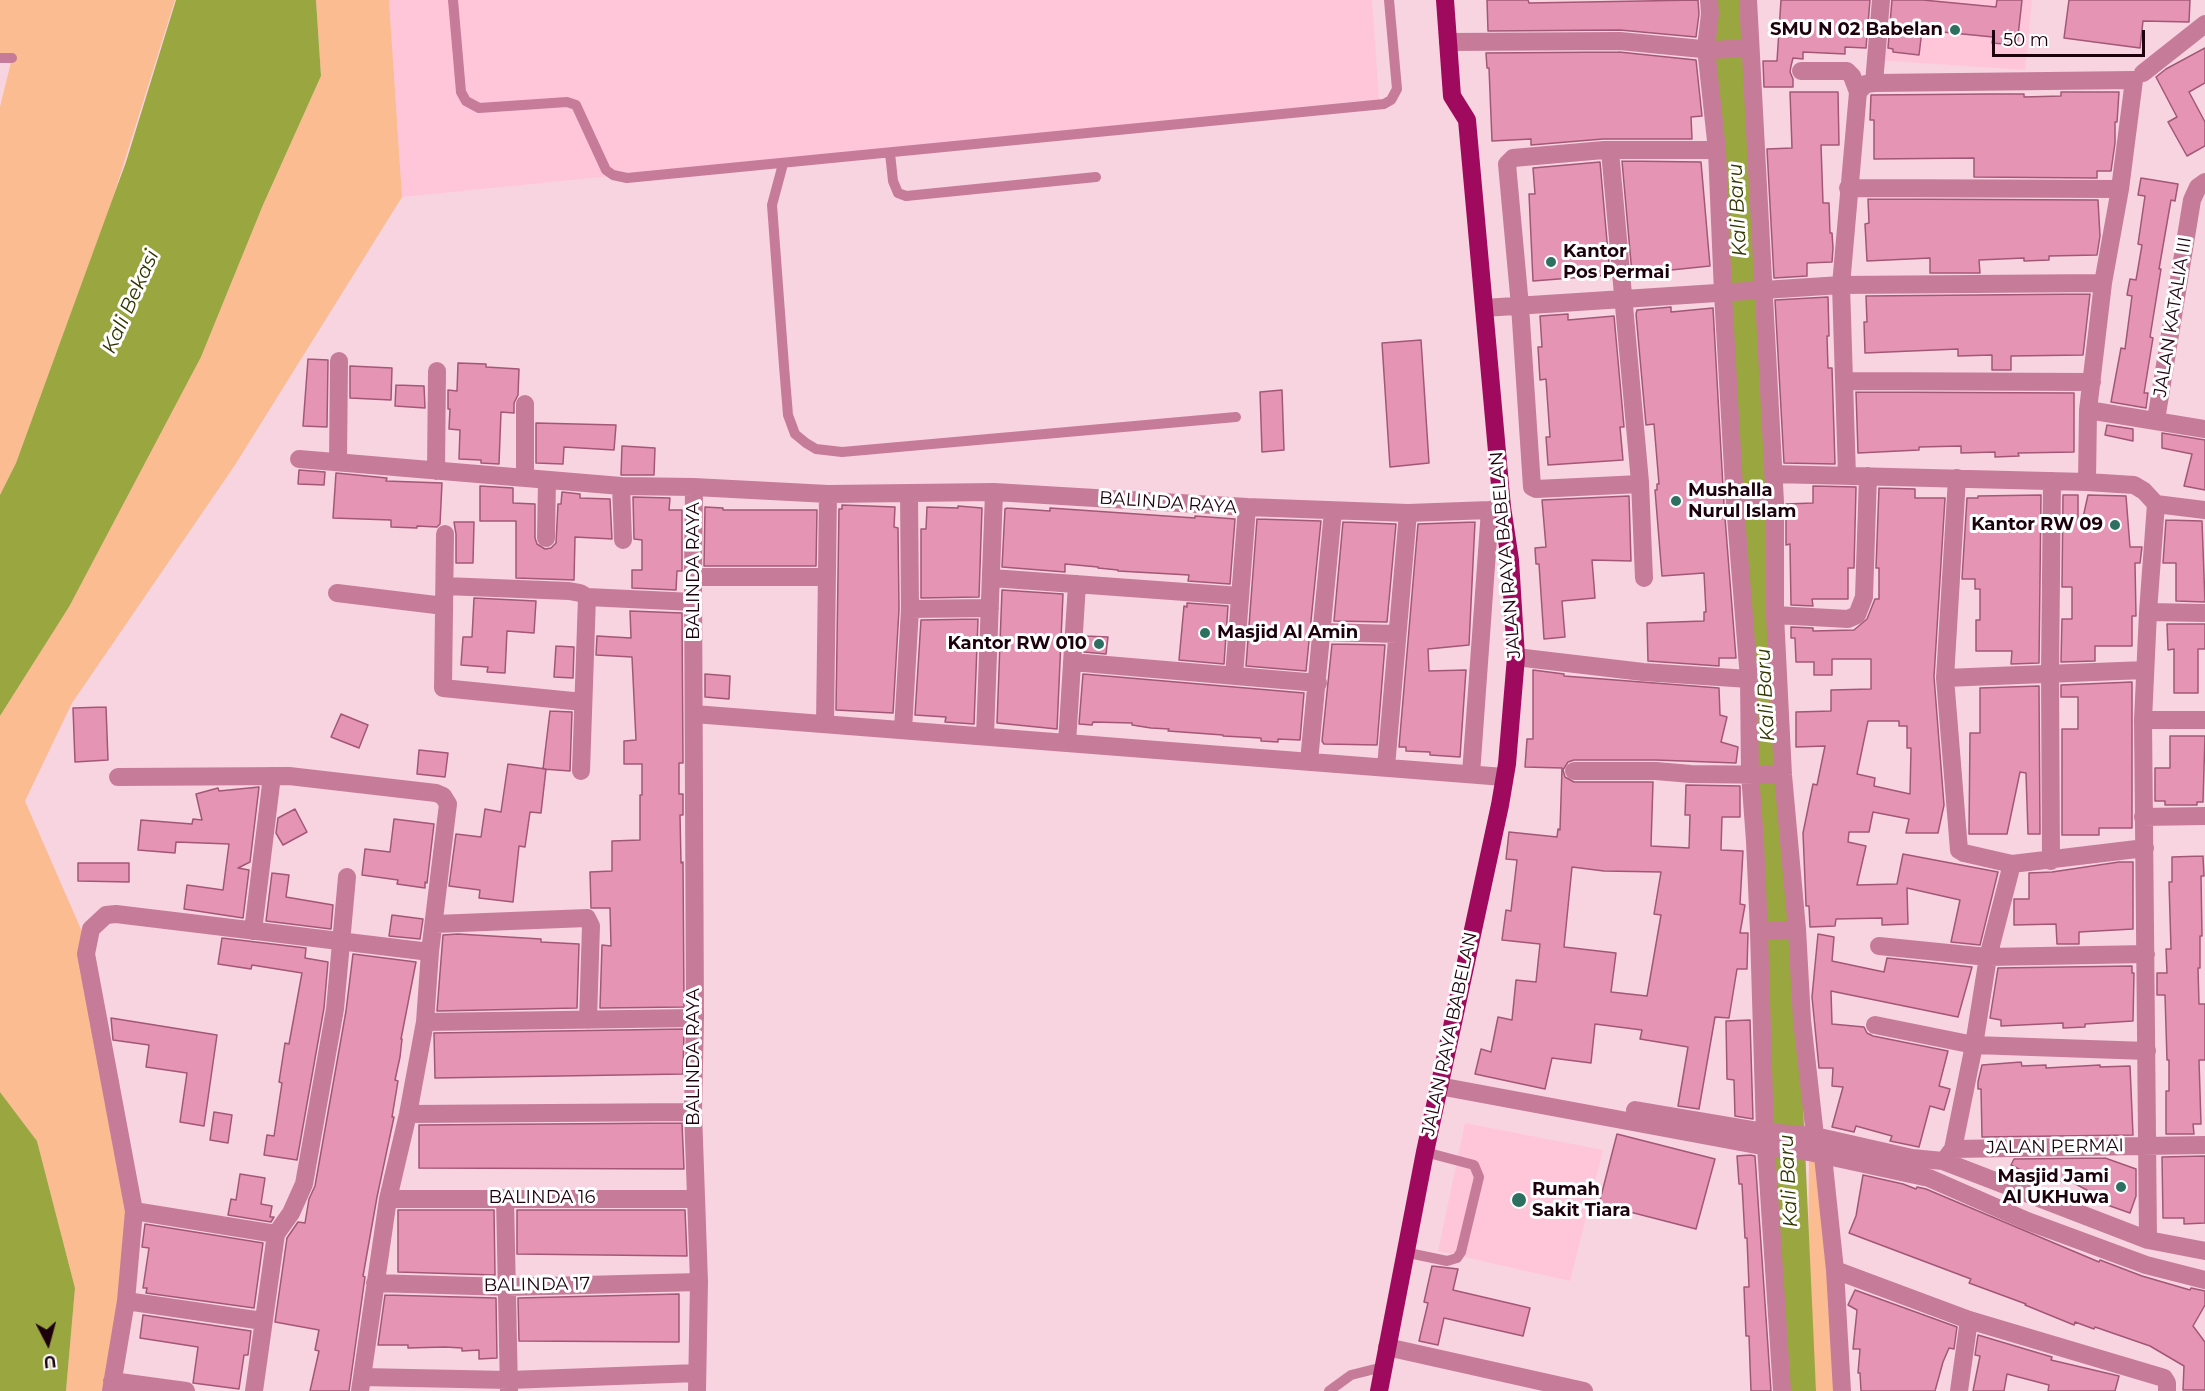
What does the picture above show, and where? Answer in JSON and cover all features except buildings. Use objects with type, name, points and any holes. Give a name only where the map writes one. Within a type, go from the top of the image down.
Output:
[{"type":"main road","name":"JALAN RAYA BABELAN","points":[[1379,1391],[1404,1252],[1500,806],[1516,657],[1510,560],[1496,508],[1484,309],[1467,120],[1452,96],[1445,0]]},
{"type":"street","points":[[1709,0],[1709,49],[1739,504],[1754,774],[1755,841],[1763,932],[1782,1391]]},
{"type":"street","points":[[1748,0],[1746,48],[1773,474],[1781,775],[1814,1145],[1835,1270],[1842,1391]]},
{"type":"street","points":[[1847,476],[1841,285],[1848,188],[1881,0]]},
{"type":"street","points":[[2143,73],[2205,24]]},
{"type":"street","points":[[1448,42],[1620,41],[1709,49],[1746,48]]},
{"type":"street","points":[[1801,71],[1847,71],[1866,87],[2134,80],[2120,189],[2103,283],[2088,410],[2087,482]]},
{"type":"street","points":[[1640,484],[1536,489],[1532,487],[1509,162],[1513,158],[1610,151],[1717,150]]},
{"type":"street","points":[[1610,151],[1640,484],[1644,578]]},
{"type":"street","name":"JALAN KATALIA III","points":[[2156,420],[2192,200],[2198,187],[2205,182]]},
{"type":"street","points":[[1848,188],[2120,189]]},
{"type":"street","points":[[1484,309],[1841,285],[2103,283]]},
{"type":"street","points":[[338,462],[339,361]]},
{"type":"street","points":[[436,471],[437,371]]},
{"type":"street","points":[[1845,381],[2092,382]]},
{"type":"street","points":[[525,404],[525,478]]},
{"type":"street","points":[[2088,410],[2205,429]]},
{"type":"street","points":[[299,459],[621,486],[694,488]]},
{"type":"street","points":[[1773,474],[2134,485],[2144,490],[2156,504],[2205,510]]},
{"type":"street","points":[[1775,615],[1848,619],[1857,615],[1864,597],[1868,476]]},
{"type":"street","points":[[1957,478],[1945,678],[1958,848],[1964,854],[2012,864],[2145,848]]},
{"type":"street","points":[[546,538],[547,480]]},
{"type":"street","points":[[2050,861],[2052,481]]},
{"type":"street","points":[[621,486],[623,540]]},
{"type":"street","name":"BALINDA RAYA","points":[[697,1382],[699,1282],[693,1112],[695,1018],[694,488],[828,494],[994,492],[1247,507],[1408,513],[1496,508]]},
{"type":"street","points":[[985,736],[994,492]]},
{"type":"street","points":[[903,730],[910,609],[909,493]]},
{"type":"street","points":[[825,724],[828,494]]},
{"type":"street","points":[[1739,504],[1772,502]]},
{"type":"street","points":[[2148,1240],[2143,720],[2156,504]]},
{"type":"street","points":[[1234,676],[1247,507]]},
{"type":"street","points":[[1471,774],[1496,508]]},
{"type":"street","points":[[1309,761],[1333,511]]},
{"type":"street","points":[[1386,767],[1408,513]]},
{"type":"street","points":[[445,534],[443,688],[583,702]]},
{"type":"street","points":[[693,577],[827,577]]},
{"type":"street","points":[[992,578],[1240,596]]},
{"type":"street","points":[[1067,743],[1077,584]]},
{"type":"street","points":[[446,586],[568,591],[587,597],[693,602]]},
{"type":"street","points":[[337,593],[444,606]]},
{"type":"street","points":[[581,771],[587,597]]},
{"type":"street","points":[[910,609],[990,608]]},
{"type":"street","points":[[2148,612],[2205,613]]},
{"type":"street","points":[[1322,632],[1397,634]]},
{"type":"street","points":[[1516,657],[1643,672],[1749,679]]},
{"type":"street","points":[[1072,662],[1318,682]]},
{"type":"street","points":[[1945,678],[2145,670]]},
{"type":"street","points":[[694,714],[1504,777]]},
{"type":"street","points":[[2143,720],[2205,720]]},
{"type":"street","points":[[1574,771],[1781,775]]},
{"type":"street","points":[[253,932],[272,776]]},
{"type":"street","points":[[118,777],[289,776],[436,793],[446,799],[449,809],[430,952],[425,1022],[408,1114],[388,1199],[361,1384],[509,1385],[697,1382]]},
{"type":"street","points":[[2143,817],[2205,816]]},
{"type":"street","points":[[1929,1178],[1948,1155],[1974,1046],[1988,957],[2012,864]]},
{"type":"street","points":[[254,1391],[276,1234],[291,1213],[304,1184],[335,1009],[347,877]]},
{"type":"street","points":[[186,1391],[112,1386],[126,1301],[134,1211],[86,954],[91,929],[106,915],[116,914],[340,943],[430,952]]},
{"type":"street","points":[[435,924],[587,918],[591,926],[588,1020]]},
{"type":"street","points":[[1763,932],[1794,930]]},
{"type":"street","points":[[1879,946],[1988,957],[2146,954]]},
{"type":"street","points":[[425,1022],[695,1018]]},
{"type":"street","points":[[1875,1025],[1974,1046],[2147,1051]]},
{"type":"street","points":[[1440,1081],[1771,1140],[1814,1145],[1929,1178],[2038,1225],[2146,1265],[2205,1280]]},
{"type":"street","points":[[408,1114],[693,1112]]},
{"type":"street","name":"JALAN PERMAI","points":[[1814,1145],[1912,1158],[2205,1145]]},
{"type":"street","points":[[1948,1155],[2148,1240],[2205,1251]]},
{"type":"street","points":[[505,1198],[509,1385]]},
{"type":"street","name":"BALINDA 16","points":[[388,1199],[696,1199]]},
{"type":"street","points":[[134,1211],[276,1234]]},
{"type":"street","points":[[1835,1270],[1969,1320],[2164,1378],[2167,1391]]},
{"type":"street","name":"BALINDA 17","points":[[375,1283],[507,1287],[699,1282]]},
{"type":"street","points":[[126,1301],[263,1321]]},
{"type":"street","points":[[1959,1391],[1969,1320]]},
{"type":"street","points":[[1387,1347],[1574,1390]]},
{"type":"lane","points":[[453,0],[461,92],[466,101],[479,108],[571,102],[579,109],[606,170],[613,175],[627,178],[1384,104],[1391,100],[1397,89],[1389,0]]},
{"type":"lane","points":[[0,58],[12,58]]},
{"type":"lane","points":[[890,153],[893,181],[898,193],[906,196],[1095,177]]},
{"type":"lane","points":[[783,164],[772,205],[788,415],[795,434],[806,443],[828,452],[842,452],[1236,417]]},
{"type":"lane","points":[[1404,1252],[1447,1261],[1457,1258],[1461,1252],[1479,1177],[1474,1165],[1425,1152]]},
{"type":"lane","points":[[1329,1391],[1351,1375],[1383,1367]]},
{"type":"shaded area","points":[[0,0],[175,0],[112,201],[16,463],[0,495],[0,107],[12,58],[0,58]]},
{"type":"shaded area","points":[[316,0],[389,0],[402,197],[235,465],[72,703],[25,801],[87,943],[134,1211],[111,1391],[66,1391],[75,1288],[37,1141],[0,1092],[0,716],[69,607],[201,357],[263,205],[321,76]]},
{"type":"shaded area","points":[[389,0],[1372,0],[1379,99],[402,197]]},
{"type":"shaded area","name":"SMU N 02 Babelan","points":[[1884,0],[2032,0],[2025,70],[1876,60]]},
{"type":"shaded area","name":"Rumah Sakit Tiara","points":[[1465,1123],[1603,1150],[1570,1281],[1438,1251]]},
{"type":"shaded area","points":[[1809,1152],[1823,1156],[1843,1391],[1816,1391],[1808,1267]]},
{"type":"water","name":"Kali Bekasi","points":[[176,0],[316,0],[321,76],[263,205],[201,357],[69,607],[0,716],[0,495],[16,463],[126,162]]},
{"type":"water","points":[[0,1092],[37,1141],[75,1288],[66,1391],[0,1391]]},
{"type":"waterway","name":"Kali Baru","points":[[1725,0],[1769,751],[1798,1391]]},
{"type":"place","name":"SMU N 02 Babelan","points":[[1955,30]]},
{"type":"place","name":"Kantor Pos Permai","points":[[1551,262]]},
{"type":"place","name":"Mushalla Nurul Islam","points":[[1676,501]]},
{"type":"place","name":"Kantor RW 09","points":[[2115,525]]},
{"type":"place","name":"Masjid Al Amin","points":[[1205,633]]},
{"type":"place","name":"Kantor RW 010","points":[[1099,644]]},
{"type":"place","name":"Masjid Jami Al UKHuwa","points":[[2121,1187]]},
{"type":"place","name":"Rumah Sakit Tiara","points":[[1519,1200]]}]
